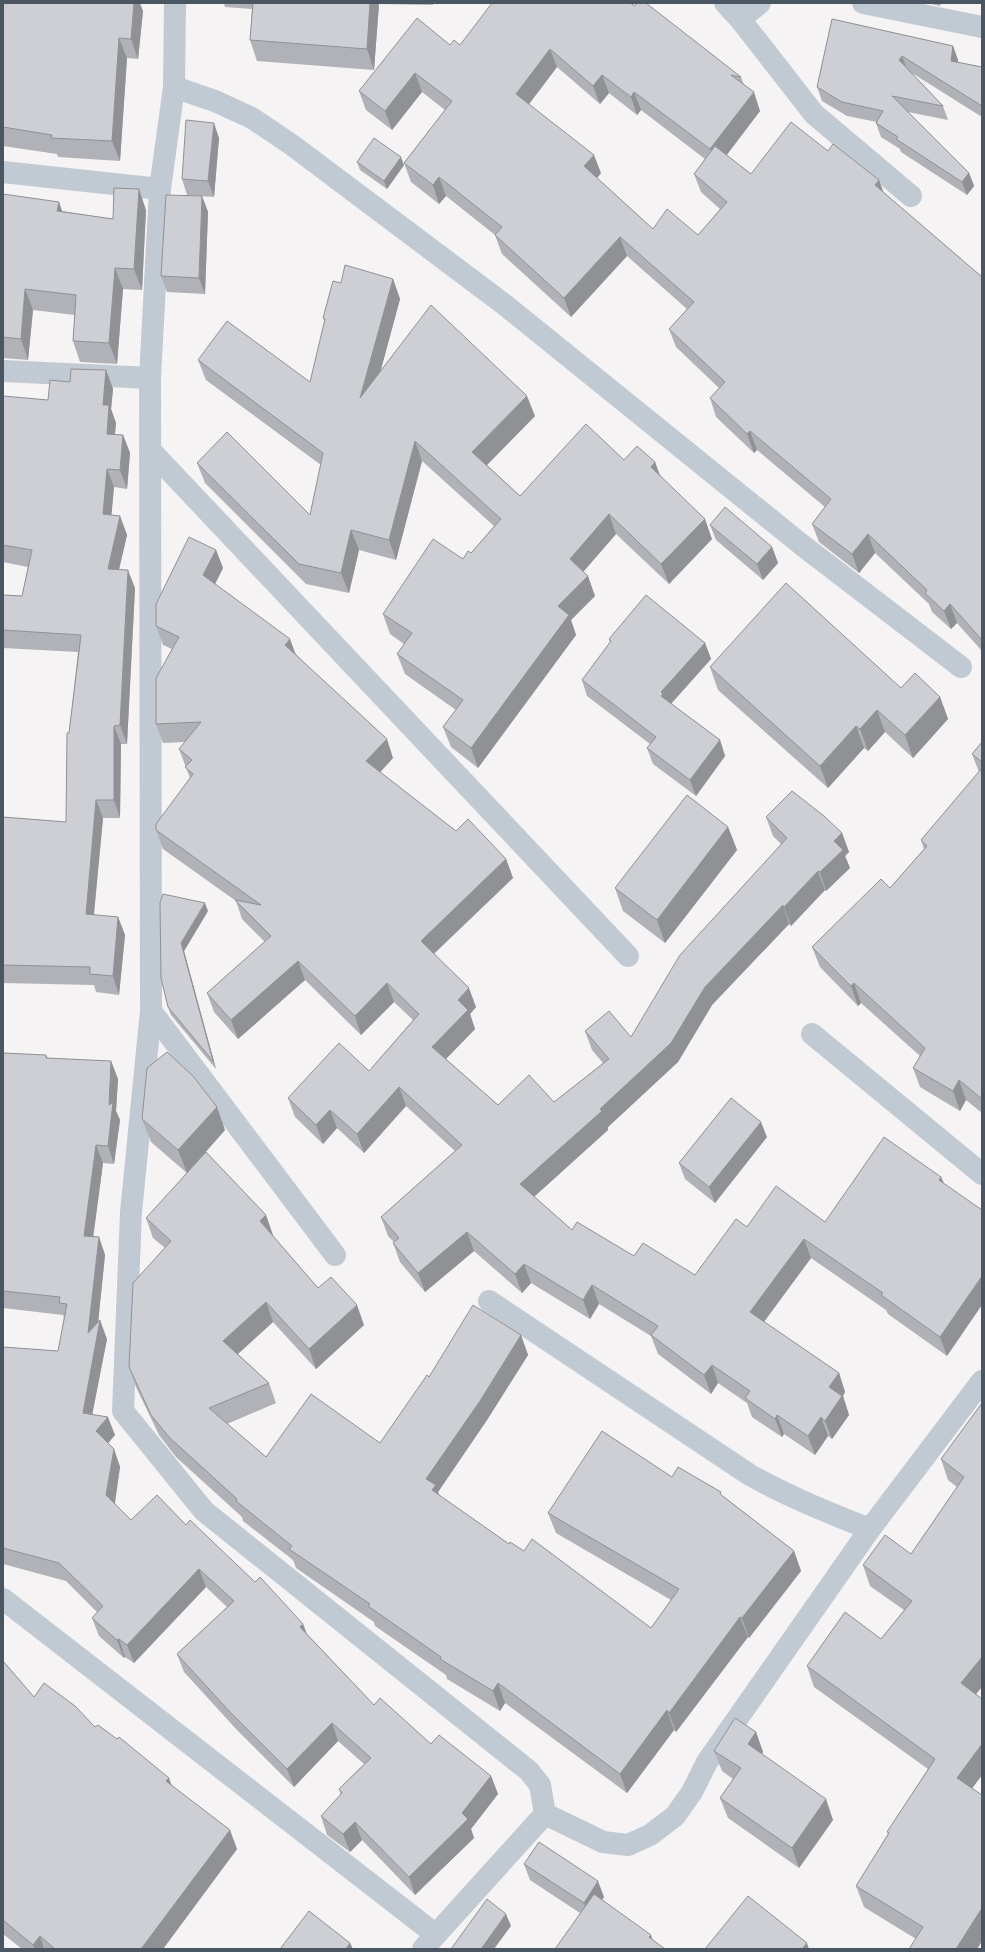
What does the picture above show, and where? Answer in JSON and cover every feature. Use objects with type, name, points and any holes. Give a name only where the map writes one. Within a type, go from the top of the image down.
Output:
[{"type":"street","points":[[175,3],[174,87],[160,189],[150,378],[151,1010],[131,1212],[123,1411],[204,1511],[529,1771],[540,1785],[545,1814]]},
{"type":"street","points":[[725,3],[740,19],[814,114],[911,196]]},
{"type":"street","points":[[740,19],[760,3]]},
{"type":"street","points":[[863,3],[982,27]]},
{"type":"street","points":[[174,87],[215,101],[252,118],[292,145],[505,305],[802,545],[961,667]]},
{"type":"street","points":[[3,172],[160,189]]},
{"type":"street","points":[[3,371],[150,378]]},
{"type":"street","points":[[151,451],[628,956]]},
{"type":"street","points":[[151,1010],[335,1255]]},
{"type":"street","points":[[812,1034],[982,1174]]},
{"type":"street","points":[[489,1301],[750,1475],[809,1504],[870,1529]]},
{"type":"street","points":[[545,1814],[603,1842],[628,1845],[650,1835],[675,1816],[692,1792],[707,1762],[870,1529],[982,1381]]},
{"type":"street","points":[[3,1599],[429,1942],[545,1814]]},
{"type":"building","points":[[3,3],[134,3],[131,39],[119,38],[112,141],[51,138],[52,135],[3,127]]},
{"type":"building","points":[[253,3],[370,3],[367,49],[250,40]]},
{"type":"building","points":[[492,3],[630,3],[635,6],[637,3],[646,3],[741,77],[731,75],[754,92],[710,149],[634,92],[631,97],[602,75],[593,86],[550,49],[516,94],[594,155],[584,166],[653,229],[667,209],[698,235],[727,202],[694,174],[715,146],[751,174],[791,122],[828,151],[833,144],[879,180],[875,185],[982,277],[982,640],[950,604],[944,611],[925,593],[927,590],[868,534],[852,554],[812,524],[831,499],[750,431],[747,434],[710,398],[725,382],[669,329],[694,302],[620,237],[564,298],[495,235],[502,227],[439,177],[433,185],[404,163],[452,101],[415,73],[385,111],[359,91],[417,18],[450,45],[454,40],[460,45]]},
{"type":"building","points":[[832,19],[953,46],[951,61],[982,67],[982,106],[902,56],[899,60],[943,106],[892,96],[969,173],[962,182],[896,139],[898,137],[876,123],[883,111],[842,102],[817,87]]},
{"type":"building","points":[[186,120],[214,123],[208,181],[182,179]]},
{"type":"building","points":[[374,138],[401,157],[384,181],[357,162]]},
{"type":"building","points":[[114,188],[139,189],[134,269],[115,268],[109,343],[73,341],[76,295],[25,289],[21,339],[3,337],[3,194],[59,202],[57,211],[113,219]]},
{"type":"building","points":[[166,195],[202,196],[199,278],[161,276]]},
{"type":"building","points":[[345,265],[393,279],[360,398],[431,305],[527,396],[472,452],[520,496],[586,424],[624,460],[637,446],[655,462],[651,467],[705,519],[661,564],[609,514],[570,559],[588,576],[558,606],[569,615],[471,748],[443,727],[463,700],[397,654],[412,633],[383,614],[433,539],[463,559],[468,551],[471,553],[501,519],[415,441],[389,540],[351,530],[341,573],[299,564],[197,463],[227,432],[310,515],[323,453],[198,360],[227,321],[310,382],[325,319],[323,318],[333,281],[341,283]]},
{"type":"building","points":[[71,369],[106,370],[103,405],[109,405],[107,434],[123,435],[120,470],[107,469],[103,514],[120,516],[108,569],[128,570],[120,725],[114,726],[114,800],[96,800],[86,914],[118,917],[113,976],[90,974],[90,967],[3,965],[3,817],[66,822],[67,733],[69,733],[81,635],[3,630],[3,595],[22,596],[32,550],[3,545],[3,396],[48,400],[50,380],[70,382]]},
{"type":"building","points":[[725,507],[772,547],[757,564],[710,525]]},
{"type":"building","points":[[189,537],[216,550],[203,575],[290,639],[285,645],[387,739],[366,761],[456,831],[468,819],[506,859],[421,941],[469,988],[458,1000],[468,1010],[432,1047],[498,1105],[529,1075],[554,1102],[609,1059],[585,1031],[609,1011],[631,1037],[680,955],[787,838],[766,817],[792,791],[824,816],[842,833],[834,841],[843,850],[820,872],[818,871],[784,907],[783,905],[705,987],[671,1043],[600,1109],[602,1111],[520,1184],[572,1230],[577,1222],[634,1256],[643,1243],[695,1275],[736,1219],[747,1227],[776,1186],[825,1222],[884,1137],[941,1177],[939,1180],[982,1210],[982,1276],[940,1337],[881,1295],[883,1293],[804,1239],[750,1312],[839,1373],[829,1387],[842,1396],[825,1421],[821,1417],[808,1436],[777,1415],[775,1419],[745,1398],[750,1391],[712,1365],[704,1375],[651,1335],[658,1326],[592,1285],[583,1300],[524,1264],[515,1274],[467,1232],[418,1273],[393,1243],[399,1238],[381,1217],[462,1145],[399,1087],[357,1134],[330,1110],[316,1125],[288,1098],[339,1043],[369,1071],[419,1014],[387,983],[355,1016],[298,961],[231,1020],[207,993],[271,936],[235,900],[261,905],[156,830],[156,824],[193,774],[185,767],[192,760],[179,749],[201,722],[156,724],[156,678],[179,637],[156,626],[156,604]]},
{"type":"building","points":[[786,583],[901,688],[915,673],[940,697],[905,735],[877,710],[860,729],[856,726],[820,766],[710,667]]},
{"type":"building","points":[[646,595],[705,643],[661,692],[663,694],[661,696],[720,740],[690,780],[647,748],[656,737],[582,680],[611,641],[609,639]]},
{"type":"building","points":[[982,742],[982,762],[972,754]]},
{"type":"building","points":[[982,768],[982,1099],[959,1080],[953,1091],[913,1068],[925,1048],[854,983],[851,986],[812,947],[881,879],[890,888],[927,846],[921,840]]},
{"type":"building","points":[[687,795],[728,827],[657,920],[615,888]]},
{"type":"building","points":[[163,894],[205,903],[181,943],[213,1061],[168,1007],[161,978],[160,903]]},
{"type":"building","points":[[167,1052],[193,1076],[217,1107],[178,1150],[142,1119],[147,1068]]},
{"type":"building","points":[[3,1053],[46,1055],[46,1058],[111,1061],[109,1105],[113,1102],[108,1146],[96,1145],[84,1236],[99,1237],[88,1333],[100,1320],[83,1413],[108,1417],[96,1431],[114,1449],[106,1495],[131,1520],[157,1495],[186,1525],[190,1520],[255,1582],[260,1577],[303,1624],[300,1627],[374,1705],[380,1698],[431,1744],[439,1735],[491,1776],[462,1813],[468,1819],[409,1877],[355,1822],[343,1834],[321,1816],[342,1793],[339,1789],[371,1758],[332,1723],[287,1769],[230,1712],[177,1654],[234,1601],[199,1569],[127,1645],[119,1639],[117,1640],[92,1618],[103,1606],[59,1563],[3,1548],[3,1347],[58,1351],[67,1304],[59,1303],[60,1297],[3,1291]]},
{"type":"building","points":[[731,1098],[761,1122],[709,1187],[679,1163]]},
{"type":"building","points":[[206,1152],[266,1215],[260,1221],[318,1288],[331,1277],[357,1305],[309,1349],[266,1302],[223,1341],[269,1383],[209,1408],[266,1457],[311,1394],[380,1443],[427,1375],[429,1377],[473,1305],[521,1335],[480,1401],[426,1479],[436,1485],[432,1490],[509,1544],[510,1542],[524,1551],[532,1539],[651,1628],[679,1589],[548,1513],[602,1431],[672,1477],[678,1467],[721,1492],[720,1494],[794,1551],[742,1618],[740,1617],[669,1713],[667,1710],[620,1774],[498,1683],[493,1691],[440,1659],[441,1657],[368,1606],[370,1604],[289,1549],[292,1546],[236,1501],[237,1499],[169,1437],[151,1415],[129,1367],[133,1283],[171,1241],[146,1218]]},
{"type":"building","points":[[982,1403],[982,1657],[961,1683],[982,1699],[982,1744],[957,1778],[982,1795],[982,1908],[956,1949],[909,1949],[923,1927],[856,1886],[889,1833],[887,1832],[935,1759],[807,1666],[845,1612],[881,1639],[912,1601],[863,1565],[885,1535],[911,1554],[964,1477],[941,1459]]},
{"type":"building","points":[[3,1661],[34,1697],[44,1683],[75,1706],[95,1727],[98,1725],[117,1739],[119,1737],[169,1778],[166,1781],[230,1830],[141,1949],[55,1949],[40,1936],[33,1945],[3,1920]]},
{"type":"building","points":[[735,1718],[756,1732],[748,1744],[826,1799],[792,1848],[720,1798],[741,1768],[714,1751]]},
{"type":"building","points":[[539,1842],[598,1881],[584,1903],[524,1864]]},
{"type":"building","points":[[594,1894],[651,1935],[649,1937],[665,1949],[555,1949]]},
{"type":"building","points":[[748,1896],[807,1943],[802,1949],[705,1949]]},
{"type":"building","points":[[487,1899],[506,1914],[481,1949],[451,1949]]},
{"type":"building","points":[[309,1911],[350,1943],[346,1949],[280,1949]]}]
